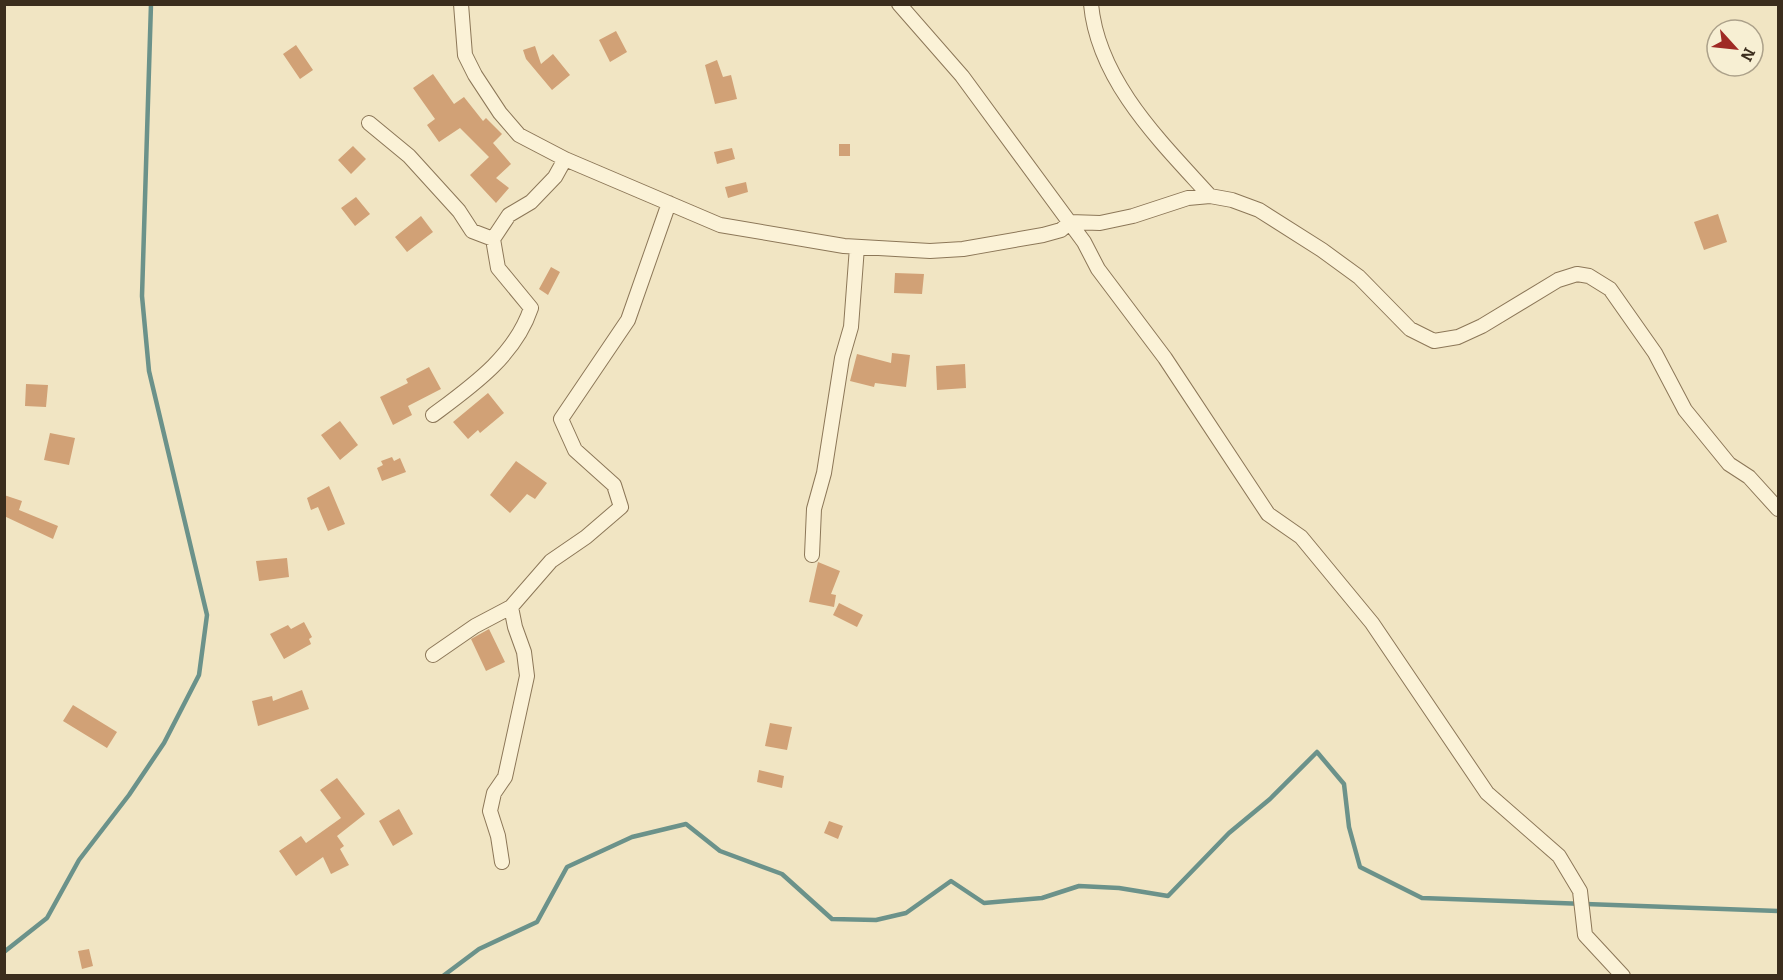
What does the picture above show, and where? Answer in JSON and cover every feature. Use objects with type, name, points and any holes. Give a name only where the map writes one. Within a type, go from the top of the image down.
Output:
[{"type":"street","points":[[461,4],[465,55],[500,113],[519,135],[565,159],[720,225],[857,247],[963,249],[1043,235],[1061,230],[1070,222],[1100,223],[1133,216],[1188,198],[1210,195],[1259,210],[1282,224],[1359,277],[1410,329],[1434,341],[1458,337],[1482,326],[1558,280],[1577,274],[1599,281],[1610,289],[1655,353],[1685,410],[1729,464],[1749,477],[1779,509]]},
{"type":"street","points":[[900,4],[962,76],[1070,222],[1098,269],[1165,358],[1268,514],[1301,537],[1372,623],[1487,793],[1559,856],[1580,891],[1585,935],[1623,975]]},
{"type":"street","points":[[1091,4],[1096,33],[1114,74],[1147,128],[1210,195]]},
{"type":"street","points":[[369,123],[409,156],[459,211],[471,231],[493,239]]},
{"type":"street","points":[[433,415],[499,362],[525,325],[531,308],[498,268],[493,239],[509,215],[531,202],[555,177],[565,159]]},
{"type":"street","points":[[433,655],[475,626],[511,607],[550,561],[586,537],[621,507],[614,485],[575,450],[561,419],[628,320],[669,203]]},
{"type":"street","points":[[812,555],[814,509],[824,473],[842,358],[851,327],[857,247]]},
{"type":"street","points":[[502,862],[498,837],[490,811],[494,793],[505,777],[527,676],[524,652],[511,607]]},
{"type":"building","points":[[616,31],[627,52],[610,62],[599,40]]},
{"type":"building","points":[[296,45],[313,70],[300,79],[283,54]]},
{"type":"building","points":[[535,46],[541,64],[553,54],[570,75],[552,90],[526,59],[523,50]]},
{"type":"building","points":[[717,60],[723,77],[731,75],[737,99],[715,104],[705,65]]},
{"type":"building","points":[[433,74],[454,104],[464,97],[483,121],[486,118],[502,134],[493,143],[511,164],[496,178],[509,188],[496,203],[470,175],[489,157],[460,128],[439,142],[427,125],[435,119],[413,88]]},
{"type":"building","points":[[839,144],[850,144],[850,156],[839,156]]},
{"type":"building","points":[[353,146],[366,159],[351,174],[338,160]]},
{"type":"building","points":[[732,148],[735,159],[717,164],[714,152]]},
{"type":"building","points":[[746,182],[748,192],[728,198],[725,187]]},
{"type":"building","points":[[356,197],[370,214],[355,226],[341,208]]},
{"type":"building","points":[[1718,214],[1727,242],[1704,250],[1694,222]]},
{"type":"building","points":[[421,216],[433,232],[407,252],[395,237]]},
{"type":"building","points":[[551,267],[560,272],[548,295],[539,289]]},
{"type":"building","points":[[895,273],[924,274],[922,294],[894,293]]},
{"type":"building","points":[[892,353],[910,355],[906,387],[875,383],[874,387],[850,381],[857,354],[891,363]]},
{"type":"building","points":[[965,364],[966,388],[937,390],[936,366]]},
{"type":"building","points":[[429,367],[441,389],[408,406],[412,415],[393,425],[380,397],[408,383],[406,379]]},
{"type":"building","points":[[26,384],[48,385],[46,407],[25,406]]},
{"type":"building","points":[[488,393],[504,413],[480,433],[478,430],[468,439],[453,422]]},
{"type":"building","points":[[340,421],[358,445],[340,460],[321,435]]},
{"type":"building","points":[[50,433],[75,438],[69,465],[44,460]]},
{"type":"building","points":[[392,457],[394,461],[400,458],[406,472],[382,481],[377,468],[383,465],[381,461]]},
{"type":"building","points":[[516,461],[547,483],[535,499],[527,494],[510,513],[490,495]]},
{"type":"building","points":[[329,486],[345,524],[328,531],[318,507],[311,510],[307,498]]},
{"type":"building","points":[[4,495],[22,501],[19,510],[58,526],[53,539],[4,516]]},
{"type":"building","points":[[287,558],[289,577],[259,581],[256,561]]},
{"type":"building","points":[[818,562],[840,571],[831,594],[836,595],[834,607],[809,602]]},
{"type":"building","points":[[839,603],[863,615],[857,627],[833,615]]},
{"type":"building","points":[[304,622],[312,637],[309,639],[311,644],[284,659],[270,634],[288,625],[291,629]]},
{"type":"building","points":[[489,629],[505,662],[486,671],[471,639]]},
{"type":"building","points":[[302,690],[309,709],[258,726],[252,701],[272,696],[273,701]]},
{"type":"building","points":[[73,705],[117,732],[107,748],[63,721]]},
{"type":"building","points":[[770,723],[792,727],[787,750],[765,746]]},
{"type":"building","points":[[759,770],[784,776],[782,788],[757,782]]},
{"type":"building","points":[[337,778],[365,814],[337,836],[344,846],[340,849],[349,865],[331,874],[323,857],[296,876],[279,851],[301,836],[306,843],[341,818],[320,790]]},
{"type":"building","points":[[399,809],[413,834],[393,846],[379,821]]},
{"type":"building","points":[[829,821],[843,826],[838,839],[824,833]]},
{"type":"building","points":[[89,949],[93,966],[82,969],[78,951]]},
{"type":"waterway","points":[[4,952],[47,918],[79,860],[129,795],[164,743],[199,675],[207,615],[149,371],[142,296],[151,4]]},
{"type":"waterway","points":[[443,976],[479,949],[537,922],[567,867],[632,837],[686,824],[720,851],[782,874],[832,919],[876,920],[906,913],[951,881],[984,903],[1042,898],[1079,886],[1119,888],[1168,896],[1229,833],[1270,799],[1317,752],[1344,784],[1349,827],[1360,867],[1422,898],[1778,911]]}]
